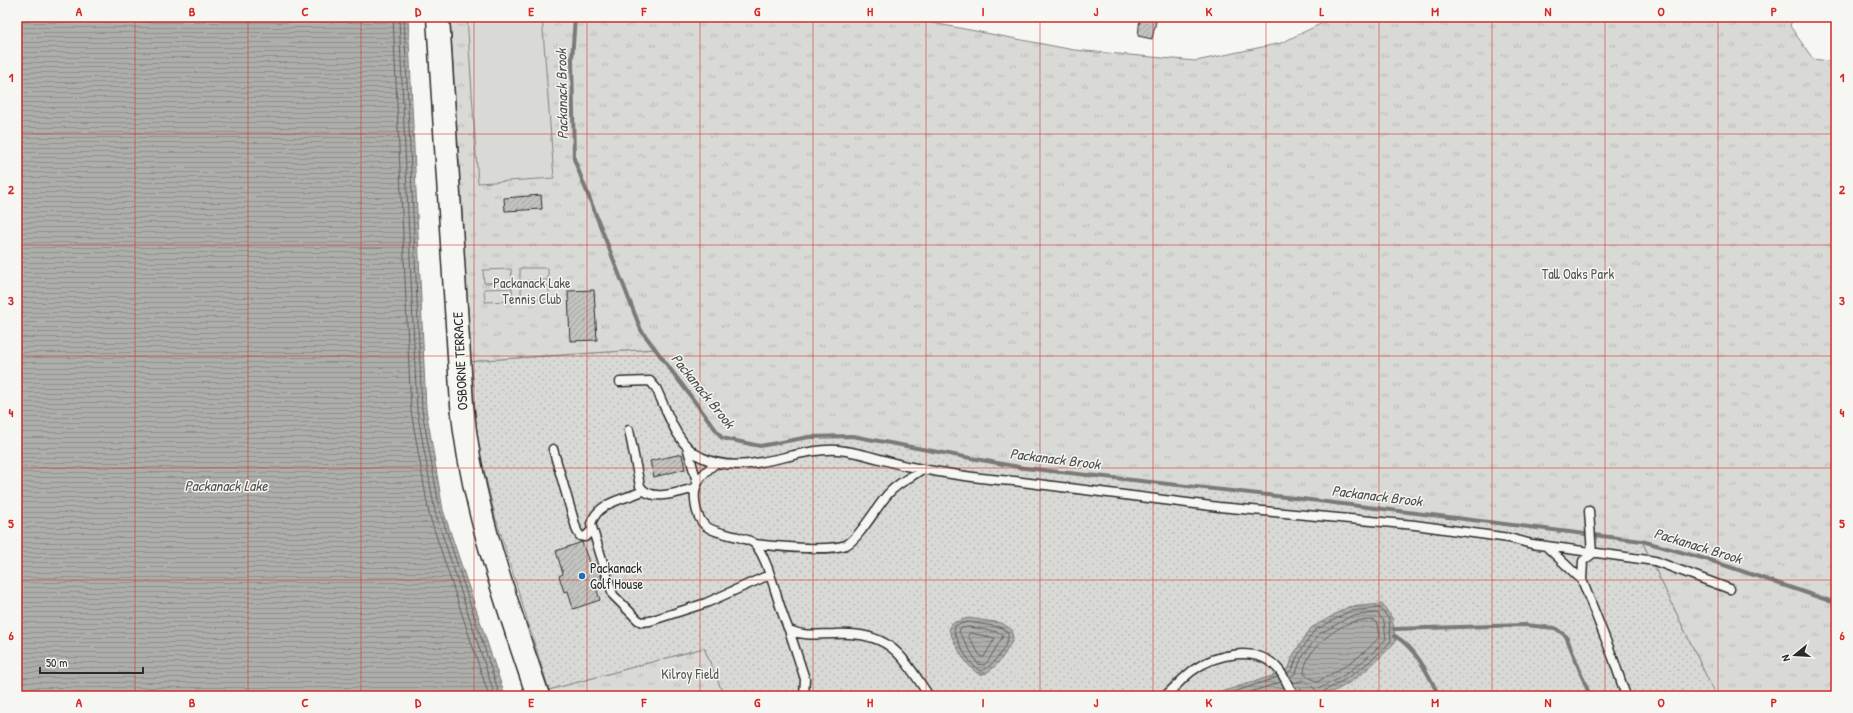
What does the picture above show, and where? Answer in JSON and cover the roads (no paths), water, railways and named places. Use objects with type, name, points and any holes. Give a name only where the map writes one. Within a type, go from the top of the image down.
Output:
[{"type":"street","name":"OSBORNE TERRACE","points":[[438,17],[453,238],[462,404],[469,463],[497,574],[538,696]]},
{"type":"lane","points":[[620,382],[650,381],[653,383],[688,450],[696,485],[695,511],[697,518],[710,530],[746,539],[755,544],[792,547],[834,547],[845,545],[852,541],[876,508],[894,488],[922,469]]},
{"type":"lane","points":[[629,430],[640,486],[643,491]]},
{"type":"lane","points":[[553,449],[577,531],[580,536],[584,537],[592,530]]},
{"type":"lane","points":[[688,450],[700,457],[716,463],[734,465],[822,451],[839,450],[922,469],[988,479],[1014,481],[1219,508],[1415,525],[1509,538],[1592,554],[1655,561],[1730,589]]},
{"type":"lane","points":[[716,463],[696,485],[662,495],[643,491],[603,507],[592,519],[592,530],[613,595],[627,610],[642,622],[650,622],[706,603],[769,575]]},
{"type":"lane","points":[[1589,511],[1592,554]]},
{"type":"lane","points":[[755,544],[769,575],[805,679],[804,696]]},
{"type":"lane","points":[[1546,546],[1582,580]]},
{"type":"lane","points":[[1592,554],[1583,561],[1582,580],[1613,658],[1626,696]]},
{"type":"lane","points":[[789,630],[806,635],[841,633],[868,636],[880,640],[901,655],[929,696]]},
{"type":"lane","points":[[1165,696],[1192,671],[1223,656],[1236,654],[1260,657],[1271,663],[1279,670],[1294,696]]},
{"type":"water","name":"Packanack Lake","points":[[17,17],[408,17],[426,409],[443,510],[505,696],[17,696]]},
{"type":"water","points":[[1382,604],[1392,618],[1396,641],[1365,671],[1338,689],[1324,694],[1312,695],[1301,689],[1290,696],[1208,696],[1272,676],[1289,668],[1293,655],[1311,628],[1348,607]]},
{"type":"water","points":[[968,618],[1002,623],[1012,630],[1013,640],[1000,661],[991,670],[980,675],[965,661],[949,630],[952,623]]},
{"type":"waterway","name":"Packanack Brook","points":[[575,17],[572,59],[574,159],[641,330],[722,438],[760,446],[809,437],[852,436],[1024,468],[1294,498],[1642,541],[1709,560],[1836,603]]},
{"type":"waterway","points":[[1394,629],[1525,625],[1555,628],[1566,636],[1590,696]]},
{"type":"waterway","points":[[1395,636],[1403,641],[1416,655],[1439,696]]},
{"type":"place","name":"Packanack Golf House","points":[[582,576]]},
{"type":"park label","name":"Tall Oaks Park","points":[[1578,274]]},
{"type":"park label","name":"Packanack Lake Tennis Club","points":[[532,292]]},
{"type":"park label","name":"Kilroy Field","points":[[690,674]]}]
